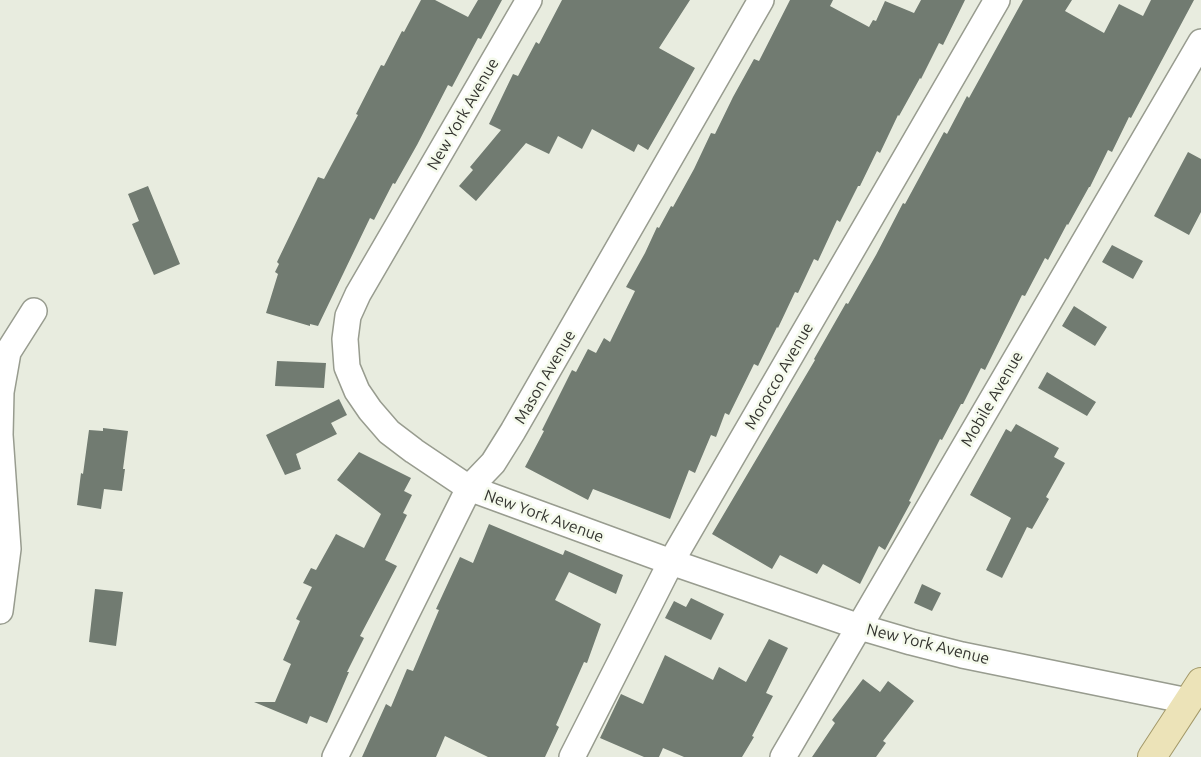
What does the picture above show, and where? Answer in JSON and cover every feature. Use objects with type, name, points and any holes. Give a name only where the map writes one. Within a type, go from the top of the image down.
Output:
[{"type":"main road","points":[[1152,757],[1198,687]]},
{"type":"street","name":"New York Avenue","points":[[529,0],[358,294],[348,316],[345,340],[347,367],[357,391],[389,432],[469,488],[671,562],[860,627],[962,655],[1198,687]]},
{"type":"street","name":"Mason Avenue","points":[[335,757],[469,488],[493,463],[514,432],[761,0]]},
{"type":"street","name":"Morocco Avenue","points":[[572,757],[671,562],[997,0]]},
{"type":"street","name":"Mobile Avenue","points":[[784,757],[1201,42]]},
{"type":"street","points":[[0,611],[8,549],[0,435],[2,392],[8,352],[34,311]]},
{"type":"building","points":[[421,0],[435,0],[468,17],[478,0],[502,0],[481,39],[478,38],[452,87],[448,85],[417,145],[395,184],[393,183],[374,220],[370,218],[318,326],[310,324],[310,326],[266,313],[278,274],[275,272],[279,264],[277,262],[318,177],[324,179],[358,115],[356,114],[381,65],[384,66]]},
{"type":"building","points":[[562,0],[690,0],[659,48],[695,68],[648,150],[638,144],[634,152],[592,129],[582,149],[558,136],[549,154],[526,143],[476,201],[459,186],[473,170],[470,167],[501,130],[489,124],[513,74],[518,76],[536,42],[539,44]]},
{"type":"building","points":[[790,0],[833,0],[830,6],[869,27],[873,20],[876,21],[885,1],[914,13],[921,0],[965,0],[943,45],[939,43],[921,79],[898,115],[880,153],[877,151],[840,222],[837,220],[818,261],[814,259],[798,293],[795,292],[758,366],[754,364],[729,415],[725,413],[716,437],[711,435],[695,473],[689,470],[670,519],[593,489],[588,500],[525,467],[572,370],[576,372],[588,349],[596,353],[604,338],[610,342],[635,291],[626,287],[657,227],[659,228],[671,206],[673,207],[711,133],[715,134],[754,59],[759,61]]},
{"type":"building","points":[[1023,0],[1072,0],[1065,11],[1104,33],[1119,4],[1143,16],[1151,0],[1194,0],[1131,118],[1129,117],[1112,152],[1108,150],[1090,187],[1048,260],[1045,258],[1025,296],[1022,295],[985,370],[981,368],[963,404],[961,404],[942,440],[940,439],[909,501],[911,502],[885,550],[879,546],[860,584],[823,564],[817,574],[780,555],[772,569],[712,534],[815,360],[846,303],[848,304],[944,132],[947,134],[967,96],[969,98]]},
{"type":"building","points":[[1188,152],[1201,159],[1201,212],[1189,235],[1154,216]]},
{"type":"building","points":[[148,186],[180,264],[154,275],[132,224],[139,221],[128,194]]},
{"type":"building","points":[[1112,245],[1143,261],[1133,279],[1102,262]]},
{"type":"building","points":[[1074,306],[1107,327],[1095,346],[1062,326]]},
{"type":"building","points":[[277,361],[326,363],[324,388],[275,386]]},
{"type":"building","points":[[1047,372],[1096,402],[1087,416],[1038,388]]},
{"type":"building","points":[[339,399],[347,415],[331,423],[337,434],[296,454],[301,469],[285,475],[266,435]]},
{"type":"building","points":[[1016,424],[1059,448],[1054,457],[1065,463],[1046,497],[1049,499],[1032,529],[1027,527],[1002,578],[986,570],[1011,518],[970,495],[1006,429],[1011,432]]},
{"type":"building","points":[[103,428],[128,431],[122,491],[104,489],[101,509],[77,505],[89,430],[103,431]]},
{"type":"building","points":[[359,452],[411,478],[404,491],[412,495],[403,513],[407,515],[385,560],[397,566],[360,636],[364,638],[347,672],[349,672],[327,723],[310,716],[307,724],[254,702],[275,702],[291,664],[283,660],[300,621],[296,619],[312,587],[303,583],[311,568],[316,570],[336,534],[364,548],[381,514],[337,480]]},
{"type":"building","points":[[489,524],[563,555],[565,550],[623,575],[616,594],[569,572],[555,600],[601,624],[587,663],[584,662],[556,725],[559,727],[545,757],[488,757],[445,736],[436,757],[362,757],[386,704],[391,707],[407,669],[413,671],[439,610],[436,609],[460,557],[473,563]]},
{"type":"building","points":[[922,584],[941,593],[932,611],[914,603]]},
{"type":"building","points":[[95,589],[123,592],[116,646],[89,642]]},
{"type":"building","points":[[691,598],[724,614],[711,640],[665,618],[674,601],[686,607]]},
{"type":"building","points":[[769,639],[788,648],[766,693],[773,696],[752,736],[754,737],[742,757],[684,757],[663,748],[659,757],[644,757],[600,738],[621,694],[643,704],[665,655],[713,680],[719,667],[746,682]]},
{"type":"building","points":[[863,679],[880,692],[888,681],[914,701],[883,741],[886,743],[876,757],[812,757],[835,723],[832,720]]}]
